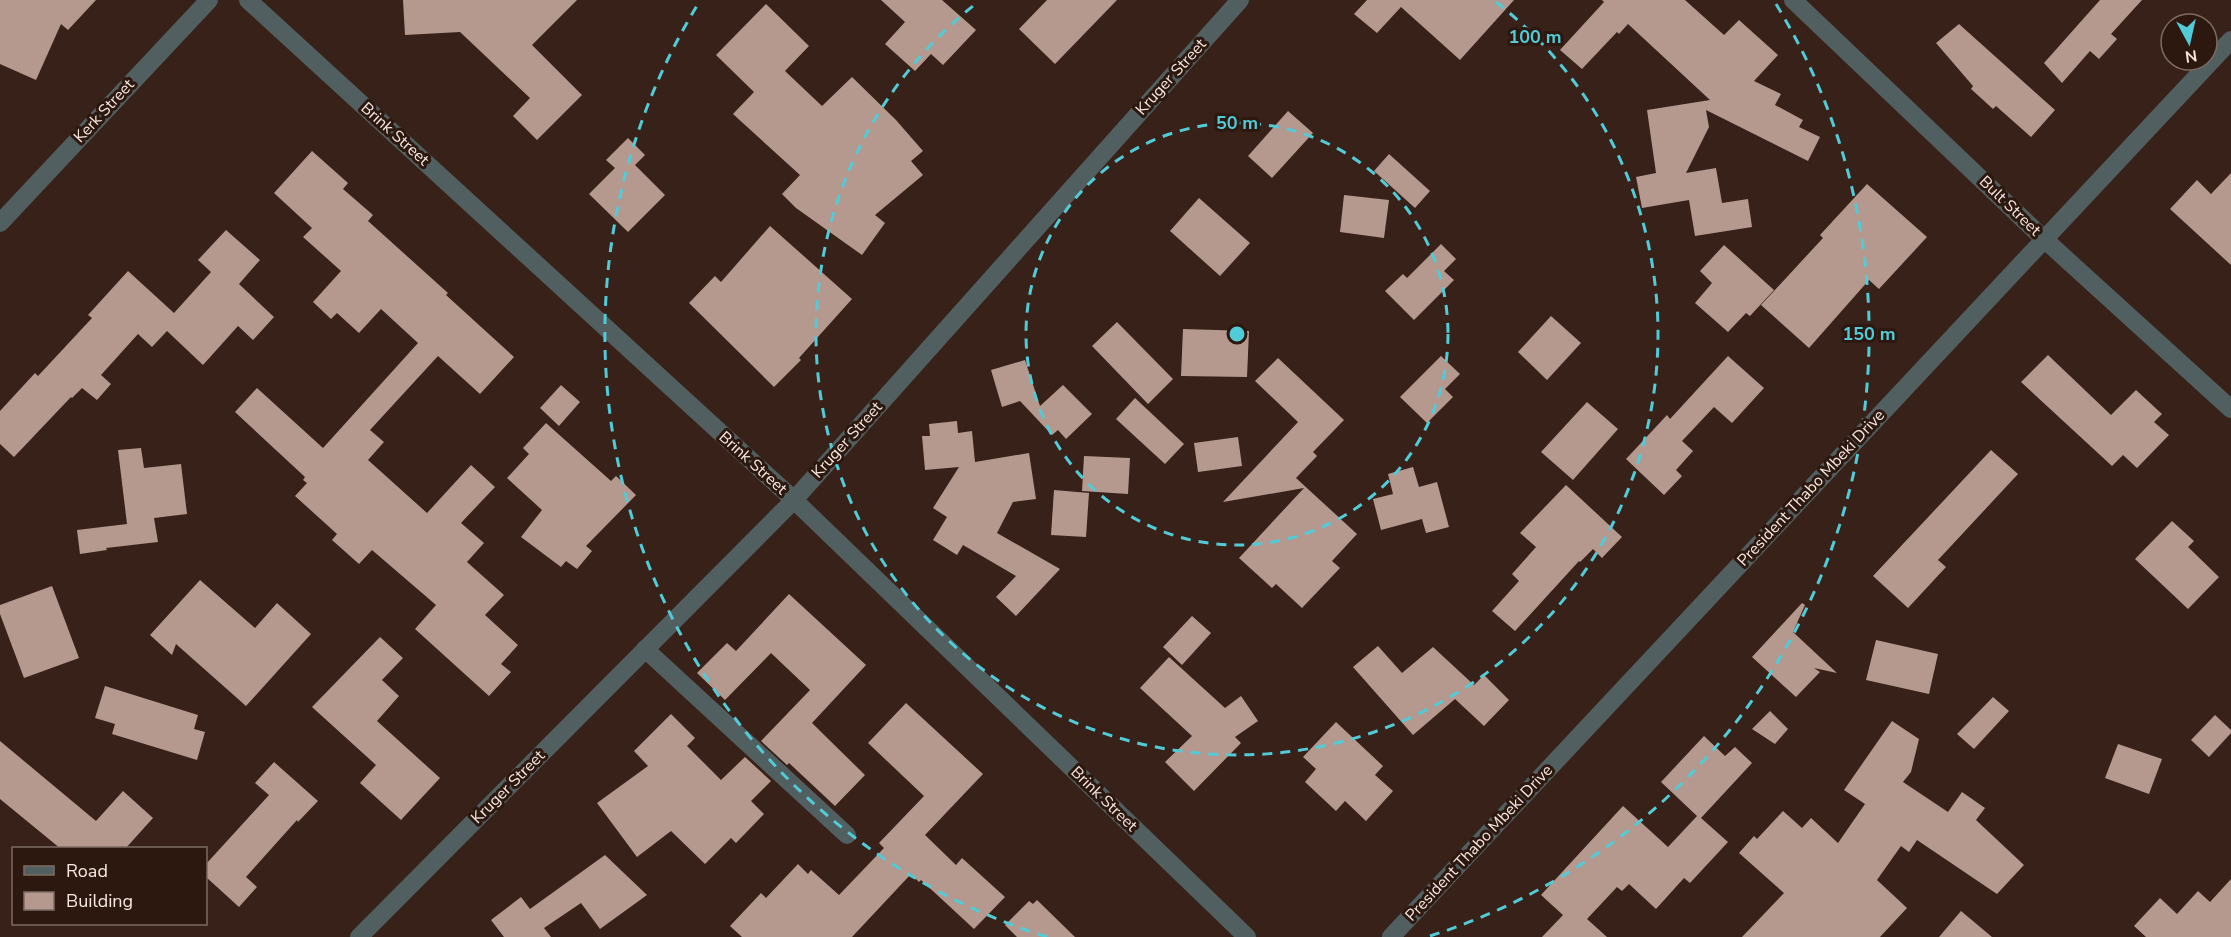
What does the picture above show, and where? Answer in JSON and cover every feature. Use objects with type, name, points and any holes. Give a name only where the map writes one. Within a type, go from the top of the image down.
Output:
[{"type":"street","name":"Kerk Street","points":[[0,223],[209,0]]},
{"type":"street","name":"Brink Street","points":[[248,0],[794,500],[1247,937]]},
{"type":"street","name":"Kruger Street","points":[[359,937],[794,500],[1240,0]]},
{"type":"street","name":"Bult Street","points":[[1793,0],[2044,238],[2231,410]]},
{"type":"street","name":"President Thabo Mbeki Drive","points":[[1390,937],[2231,40]]},
{"type":"street","points":[[645,649],[847,835]]},
{"type":"building","points":[[0,0],[96,0],[68,30],[61,24],[36,80],[0,64]]},
{"type":"building","points":[[403,0],[577,0],[532,45],[582,95],[537,140],[513,116],[530,98],[460,32],[405,35]]},
{"type":"building","points":[[881,0],[942,0],[976,30],[943,65],[931,54],[915,71],[885,44],[905,22]]},
{"type":"building","points":[[1047,0],[1117,0],[1055,64],[1019,29]]},
{"type":"building","points":[[1367,0],[1514,0],[1460,60],[1401,7],[1377,33],[1354,14]]},
{"type":"building","points":[[1602,0],[1685,0],[1724,35],[1739,20],[1778,55],[1754,81],[1781,94],[1775,105],[1803,120],[1799,127],[1820,137],[1808,161],[1706,110],[1709,127],[1686,173],[1716,168],[1722,203],[1748,199],[1752,227],[1695,236],[1689,200],[1642,208],[1636,177],[1656,173],[1647,110],[1710,100],[1628,24],[1619,34],[1617,32],[1582,69],[1560,50],[1604,2]]},
{"type":"building","points":[[2100,0],[2142,0],[2111,34],[2117,39],[2099,59],[2090,51],[2062,83],[2044,63]]},
{"type":"building","points":[[766,4],[809,46],[785,71],[822,106],[852,77],[896,120],[923,151],[911,161],[923,175],[875,215],[885,223],[862,255],[796,208],[782,194],[800,175],[733,114],[754,92],[716,55]]},
{"type":"building","points":[[1959,24],[2055,110],[2031,137],[1996,106],[1993,109],[1971,89],[1973,86],[1936,43]]},
{"type":"building","points":[[1288,111],[1313,133],[1272,178],[1248,156]]},
{"type":"building","points":[[628,138],[645,155],[635,165],[665,195],[628,232],[589,194],[615,168],[606,160]]},
{"type":"building","points":[[312,151],[348,183],[343,189],[373,215],[368,221],[448,293],[446,295],[514,357],[480,394],[438,356],[370,430],[384,442],[368,460],[427,513],[471,465],[495,487],[461,523],[484,543],[467,562],[504,595],[485,615],[518,645],[501,664],[511,672],[489,696],[415,629],[436,605],[372,550],[359,564],[332,540],[337,534],[295,496],[307,483],[303,480],[305,477],[235,412],[257,388],[323,448],[418,343],[381,309],[359,333],[337,313],[331,319],[313,302],[341,271],[303,237],[312,228],[274,193]]},
{"type":"building","points":[[1389,154],[1430,191],[1415,208],[1374,171]]},
{"type":"building","points":[[2231,173],[2231,265],[2170,209],[2197,180],[2211,194]]},
{"type":"building","points":[[1867,184],[1927,237],[1879,289],[1869,280],[1809,348],[1761,305],[1823,238],[1820,235]]},
{"type":"building","points":[[1344,195],[1389,200],[1384,238],[1340,232]]},
{"type":"building","points":[[1199,198],[1250,243],[1220,276],[1170,231]]},
{"type":"building","points":[[770,226],[852,299],[799,358],[801,360],[774,387],[689,303],[715,276],[721,282]]},
{"type":"building","points":[[226,230],[260,260],[239,284],[274,317],[253,340],[238,326],[203,365],[167,331],[152,347],[138,334],[101,375],[111,384],[97,400],[82,388],[14,457],[0,444],[0,411],[35,373],[38,376],[92,318],[88,315],[128,271],[174,313],[211,272],[198,260]]},
{"type":"building","points":[[1441,244],[1456,259],[1444,271],[1454,280],[1414,320],[1385,291],[1403,274],[1407,278]]},
{"type":"building","points":[[1724,245],[1774,290],[1750,316],[1746,313],[1728,332],[1695,303],[1712,283],[1700,271]]},
{"type":"building","points":[[1551,316],[1581,343],[1547,380],[1518,352]]},
{"type":"building","points":[[1117,322],[1173,379],[1148,404],[1092,346]]},
{"type":"building","points":[[1183,329],[1249,331],[1247,377],[1181,376]]},
{"type":"building","points":[[2048,355],[2111,415],[2136,390],[2162,414],[2154,422],[2169,435],[2137,468],[2123,455],[2112,466],[2021,382]]},
{"type":"building","points":[[1441,356],[1460,374],[1445,389],[1453,397],[1427,423],[1400,397]]},
{"type":"building","points":[[1728,356],[1764,388],[1732,423],[1714,407],[1682,441],[1693,451],[1676,470],[1682,476],[1664,495],[1626,459],[1667,415],[1670,419]]},
{"type":"building","points":[[1278,358],[1344,420],[1313,452],[1317,456],[1296,478],[1357,534],[1332,561],[1340,568],[1302,608],[1276,584],[1272,588],[1239,558],[1304,488],[1223,502],[1298,422],[1255,381]]},
{"type":"building","points":[[1025,360],[1040,406],[1063,385],[1092,414],[1066,439],[1058,430],[1052,435],[1020,401],[1002,407],[991,370]]},
{"type":"building","points":[[561,385],[580,402],[559,426],[540,408]]},
{"type":"building","points":[[1135,398],[1184,444],[1165,464],[1116,419]]},
{"type":"building","points":[[1587,402],[1618,429],[1573,480],[1541,452]]},
{"type":"building","points":[[957,421],[958,433],[972,431],[975,462],[1029,453],[1036,499],[1013,502],[997,533],[1060,569],[1016,616],[996,597],[1016,576],[963,545],[957,555],[933,540],[947,517],[933,508],[959,467],[925,470],[922,436],[930,436],[929,424]]},
{"type":"building","points":[[546,423],[611,481],[616,476],[636,495],[586,546],[592,551],[577,569],[566,561],[561,567],[521,537],[542,510],[507,478],[529,454],[523,448]]},
{"type":"building","points":[[1238,437],[1242,466],[1198,472],[1194,443]]},
{"type":"building","points":[[141,448],[144,468],[181,464],[187,514],[154,518],[158,542],[106,548],[107,550],[80,554],[77,530],[127,524],[118,450]]},
{"type":"building","points":[[1991,450],[2018,474],[1938,560],[1946,567],[1908,608],[1873,576]]},
{"type":"building","points":[[1084,456],[1130,458],[1128,494],[1082,491]]},
{"type":"building","points":[[1413,467],[1419,487],[1437,482],[1449,527],[1426,533],[1422,519],[1381,530],[1373,499],[1393,494],[1388,474]]},
{"type":"building","points":[[1566,485],[1622,537],[1602,558],[1593,549],[1579,561],[1515,631],[1492,611],[1519,581],[1512,574],[1536,547],[1520,533]]},
{"type":"building","points":[[1054,490],[1089,493],[1086,537],[1051,535]]},
{"type":"building","points":[[2172,521],[2194,541],[2188,547],[2219,577],[2188,609],[2135,559]]},
{"type":"building","points":[[200,580],[255,628],[277,603],[311,634],[246,706],[176,644],[172,655],[150,635]]},
{"type":"building","points":[[52,586],[79,658],[24,678],[0,614],[0,605]]},
{"type":"building","points":[[789,594],[866,665],[812,723],[865,775],[835,806],[789,763],[787,765],[761,741],[810,690],[771,653],[725,700],[697,673],[727,643],[736,651]]},
{"type":"building","points":[[1802,603],[1805,605],[1793,632],[1837,673],[1814,668],[1820,672],[1796,697],[1752,657]]},
{"type":"building","points":[[1192,616],[1211,633],[1182,665],[1163,647]]},
{"type":"building","points":[[380,637],[403,658],[382,680],[399,696],[377,721],[440,778],[401,820],[360,783],[376,765],[312,707]]},
{"type":"building","points":[[1876,640],[1938,654],[1929,694],[1866,680]]},
{"type":"building","points":[[1378,646],[1402,673],[1433,647],[1474,685],[1484,675],[1509,700],[1484,726],[1455,699],[1413,735],[1353,667]]},
{"type":"building","points":[[1169,657],[1225,708],[1241,696],[1258,721],[1235,737],[1241,743],[1194,791],[1165,762],[1192,736],[1140,688]]},
{"type":"building","points":[[105,686],[198,715],[194,729],[205,732],[197,760],[112,734],[115,724],[95,718]]},
{"type":"building","points":[[1993,697],[2009,711],[1974,749],[1957,734]]},
{"type":"building","points":[[906,703],[983,774],[925,835],[956,865],[962,858],[1005,897],[974,929],[921,880],[919,882],[911,874],[852,937],[742,937],[730,926],[761,893],[766,898],[798,864],[808,874],[811,870],[839,895],[884,848],[879,843],[924,796],[868,743]]},
{"type":"building","points":[[1770,711],[1788,729],[1775,744],[1752,729]]},
{"type":"building","points":[[671,714],[695,738],[687,746],[721,780],[745,757],[771,781],[751,801],[764,814],[736,843],[731,838],[705,864],[671,831],[637,857],[597,803],[648,766],[634,751]]},
{"type":"building","points":[[2215,715],[2231,730],[2231,733],[2209,757],[2191,740]]},
{"type":"building","points":[[1892,721],[1919,739],[1911,772],[1903,782],[1948,812],[1962,792],[1985,808],[1976,820],[2024,865],[1997,894],[1917,840],[1909,852],[1901,846],[1877,880],[1907,908],[1880,937],[1742,937],[1784,893],[1739,853],[1754,836],[1757,839],[1783,811],[1802,828],[1811,818],[1838,843],[1865,804],[1844,790]]},
{"type":"building","points":[[1336,722],[1383,766],[1375,775],[1393,791],[1366,821],[1345,801],[1336,811],[1305,782],[1316,769],[1303,757]]},
{"type":"building","points":[[1704,736],[1725,756],[1735,747],[1752,763],[1701,818],[1728,842],[1690,883],[1684,878],[1656,909],[1629,884],[1622,891],[1617,887],[1587,919],[1607,937],[1542,937],[1563,915],[1541,895],[1623,806],[1668,847],[1697,816],[1661,782]]},
{"type":"building","points":[[0,741],[96,821],[123,791],[153,818],[127,847],[59,847],[0,799]]},
{"type":"building","points":[[2118,744],[2162,759],[2149,794],[2105,778]]},
{"type":"building","points":[[274,762],[318,801],[298,822],[297,820],[246,877],[257,887],[239,907],[207,878],[207,863],[269,795],[255,783]]},
{"type":"building","points":[[605,855],[647,895],[600,929],[581,903],[544,928],[551,937],[504,937],[491,920],[521,897],[530,909]]},
{"type":"building","points":[[2231,879],[2231,937],[2146,937],[2134,926],[2160,898],[2177,914],[2198,891],[2210,902]]},
{"type":"building","points":[[1037,900],[1075,937],[1017,937],[1005,925],[1029,901],[1033,904]]},
{"type":"building","points":[[1961,911],[1992,937],[1939,937]]}]
